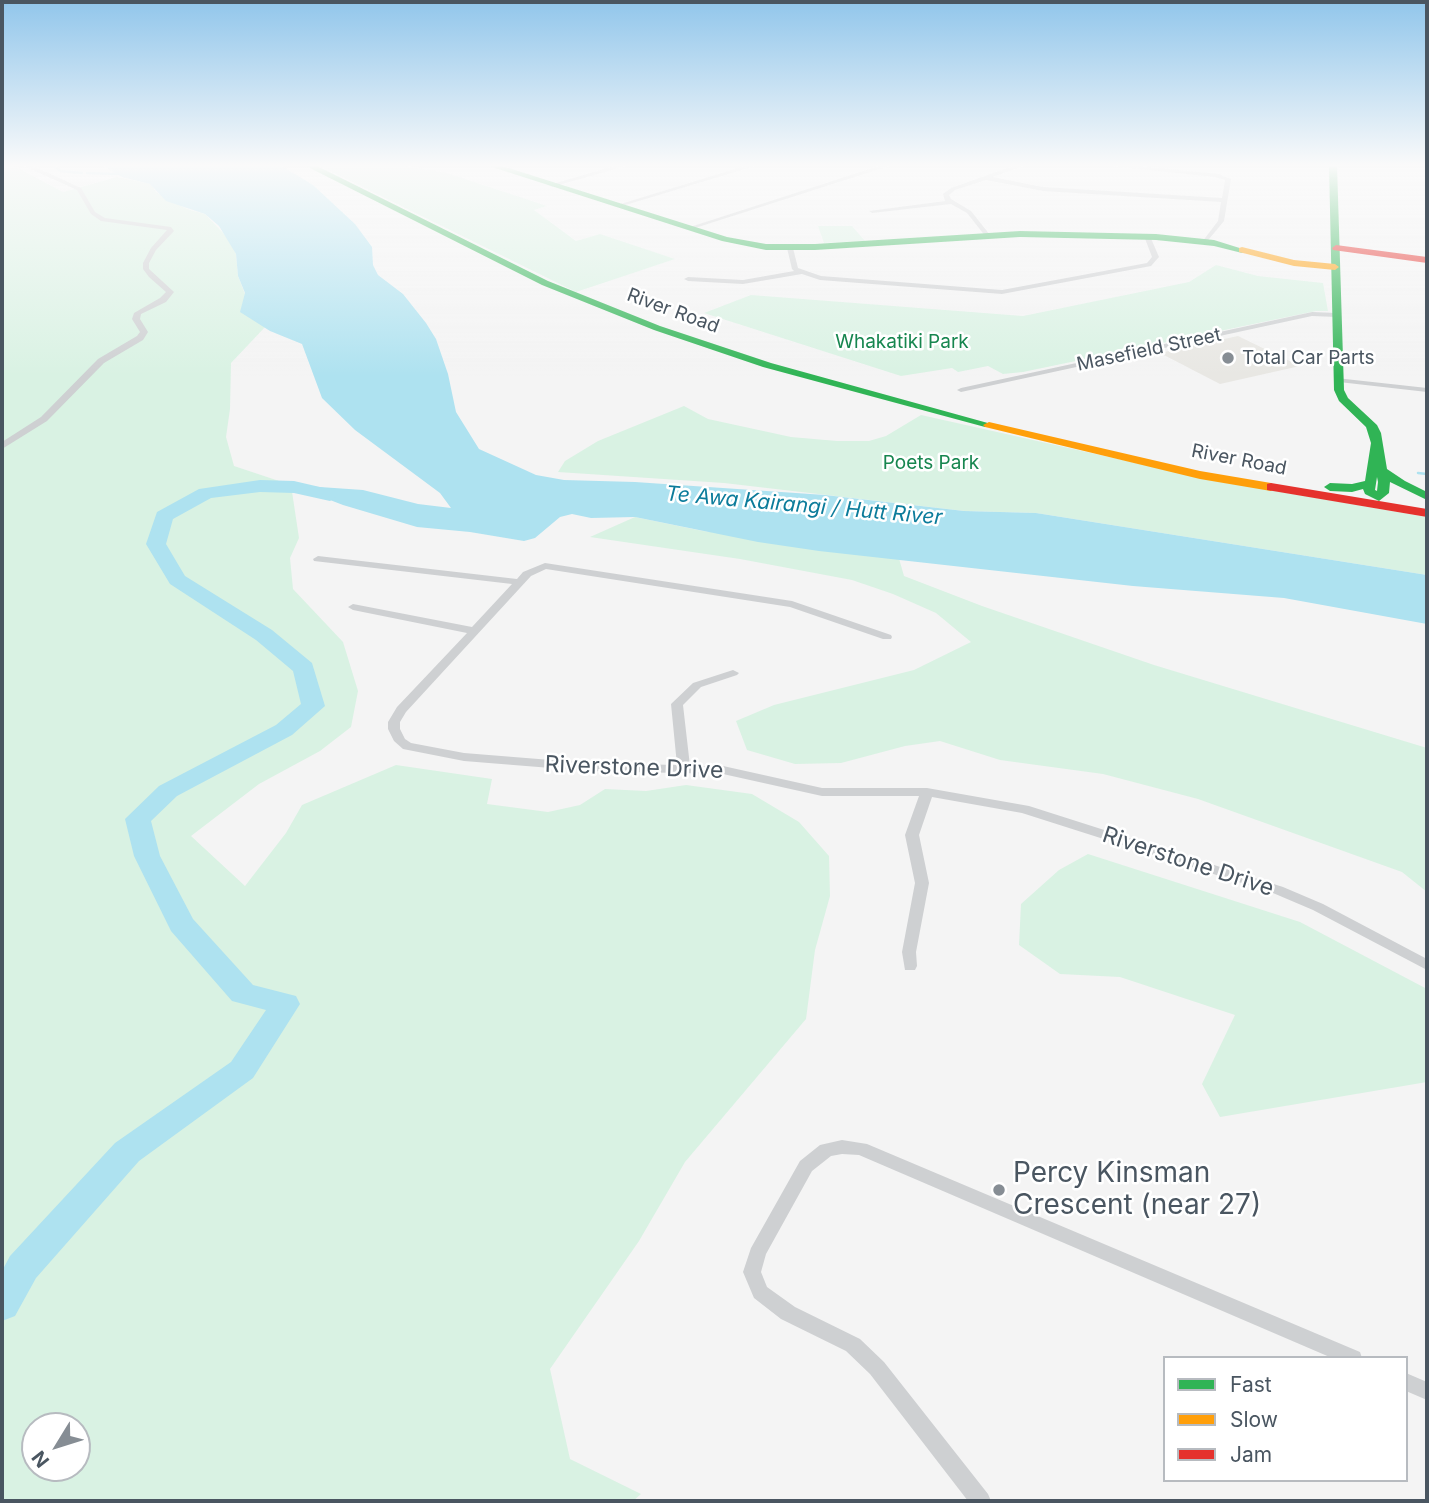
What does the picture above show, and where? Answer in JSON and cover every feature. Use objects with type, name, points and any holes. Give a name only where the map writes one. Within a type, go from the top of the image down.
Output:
[{"type":"main road","name":"River Road","points":[[447,235],[526,275],[648,325],[817,380],[945,415],[1162,466],[1300,493],[1427,508]]},
{"type":"main road","points":[[715,235],[746,244],[790,248],[1008,235]]},
{"type":"main road","points":[[1099,235],[1147,236],[1205,242],[1294,263],[1335,267]]},
{"type":"main road","points":[[1162,466],[1357,498],[1374,490],[1383,493],[1383,471],[1371,425],[1341,397],[1335,235]]},
{"type":"main road","points":[[1336,248],[1427,260]]},
{"type":"main road","name":"River Road","points":[[1046,438],[1210,469],[1340,488],[1374,490]]},
{"type":"main road","points":[[1374,490],[1376,444]]},
{"type":"main road","points":[[1383,471],[1401,484],[1427,496]]},
{"type":"main road","points":[[1374,490],[1401,505],[1427,508]]},
{"type":"street","points":[[2,446],[44,419],[101,361],[140,338],[144,332],[136,318],[138,313],[163,300],[170,292],[146,270],[146,263],[153,249],[167,235]]},
{"type":"street","points":[[1205,242],[1211,235]]},
{"type":"street","points":[[688,279],[743,282],[800,272],[838,280],[1009,291],[1149,265],[1156,257],[1147,236]]},
{"type":"street","points":[[790,248],[792,264],[800,272]]},
{"type":"street","name":"Masefield Street","points":[[961,390],[1312,314],[1337,315]]},
{"type":"street","points":[[1339,380],[1427,390]]},
{"type":"street","points":[[318,559],[520,582]]},
{"type":"street","name":"Riverstone Drive","points":[[887,637],[803,607],[569,568],[539,567],[520,582],[396,717],[394,729],[403,743],[428,752],[497,761],[740,772],[822,792],[927,792],[1024,809],[1278,890],[1318,907],[1427,964]]},
{"type":"street","points":[[353,607],[475,631]]},
{"type":"street","points":[[684,769],[677,704],[697,685],[733,673]]},
{"type":"street","points":[[910,966],[909,952],[922,883],[912,835],[927,792]]},
{"type":"street","points":[[981,1501],[877,1368],[853,1345],[788,1313],[761,1292],[752,1272],[757,1253],[806,1166],[826,1150],[842,1147],[860,1149],[1348,1356]]},
{"type":"street","points":[[1408,1383],[1427,1391]]},
{"type":"shaded area","name":"Total Car Parts","points":[[1238,336],[1300,366],[1220,384],[1160,353]]},
{"type":"green space","points":[[2,235],[225,235],[236,254],[238,276],[250,307],[267,325],[231,363],[230,409],[226,437],[234,466],[291,485],[299,538],[290,558],[293,589],[343,642],[358,691],[351,727],[320,751],[259,784],[191,836],[245,886],[286,833],[302,805],[396,765],[492,779],[487,804],[548,812],[580,805],[605,789],[646,791],[686,785],[752,794],[799,822],[829,856],[830,896],[815,950],[806,1019],[685,1162],[639,1241],[550,1369],[570,1459],[641,1494],[633,1501],[2,1501]]},
{"type":"green space","points":[[460,235],[568,235],[576,241],[603,235],[675,259],[576,292]]},
{"type":"green space","points":[[821,235],[860,235],[865,241],[824,243]]},
{"type":"green space","name":"Whakatiki Park","points":[[1216,265],[1258,276],[1323,283],[1328,311],[1316,311],[1023,372],[1003,374],[988,366],[958,372],[952,368],[901,376],[704,313],[751,295],[1023,316],[1189,282]]},
{"type":"green space","name":"Poets Park","points":[[684,406],[708,419],[791,437],[837,441],[869,441],[886,436],[921,415],[1212,480],[1427,517],[1427,575],[1036,513],[964,511],[724,483],[558,472],[565,461],[598,441]]},
{"type":"green space","points":[[635,517],[703,531],[898,555],[904,576],[982,606],[1154,665],[1427,748],[1427,892],[1402,872],[1198,799],[1103,774],[1000,760],[940,741],[905,746],[841,763],[795,764],[747,750],[736,721],[774,705],[914,670],[971,642],[936,613],[852,580],[740,559],[590,537]]},
{"type":"green space","points":[[1088,854],[1300,922],[1427,989],[1427,1082],[1220,1117],[1202,1084],[1235,1015],[1120,977],[1060,974],[1019,945],[1021,904],[1059,870]]},
{"type":"water","name":"Te Awa Kairangi / Hutt River","points":[[225,235],[363,235],[372,247],[373,265],[378,275],[403,294],[436,339],[448,374],[456,412],[479,449],[536,475],[564,480],[825,495],[964,511],[1036,513],[1427,575],[1427,624],[1284,598],[1133,586],[819,551],[758,542],[635,517],[591,518],[572,514],[560,517],[535,538],[524,541],[417,527],[343,505],[291,485],[363,490],[418,504],[451,508],[440,493],[355,430],[322,398],[302,344],[270,331],[240,312],[245,293],[238,276],[236,254]]},
{"type":"waterway","points":[[1418,473],[1427,474]]},
{"type":"waterway","points":[[2,1305],[23,1267],[127,1152],[242,1070],[285,1004],[243,993],[181,924],[147,856],[138,819],[168,791],[284,730],[313,706],[304,668],[264,635],[177,580],[156,544],[164,516],[206,493],[260,486],[294,487],[330,495]]},
{"type":"traffic: fast","points":[[449,235],[545,283],[657,328],[767,365],[989,425]]},
{"type":"traffic: fast","points":[[713,235],[766,247],[815,247],[1002,235]]},
{"type":"traffic: fast","points":[[1072,235],[1156,237],[1214,243],[1242,250]]},
{"type":"traffic: fast","points":[[1335,235],[1339,390],[1343,399],[1371,425],[1375,433],[1384,482],[1383,493],[1379,497],[1369,491],[1376,444]]},
{"type":"traffic: fast","points":[[1383,471],[1401,484],[1427,496]]},
{"type":"traffic: fast","points":[[1330,487],[1352,488],[1370,483]]},
{"type":"traffic: slow","points":[[1242,250],[1294,263],[1335,267]]},
{"type":"traffic: slow","points":[[989,425],[1200,475],[1271,487]]},
{"type":"traffic: jam","points":[[1336,248],[1427,260]]},
{"type":"traffic: jam","points":[[1271,487],[1427,513]]},
{"type":"place","name":"Total Car Parts","points":[[1228,358]]},
{"type":"place","name":"Percy Kinsman Crescent (near 27)","points":[[999,1190]]}]
